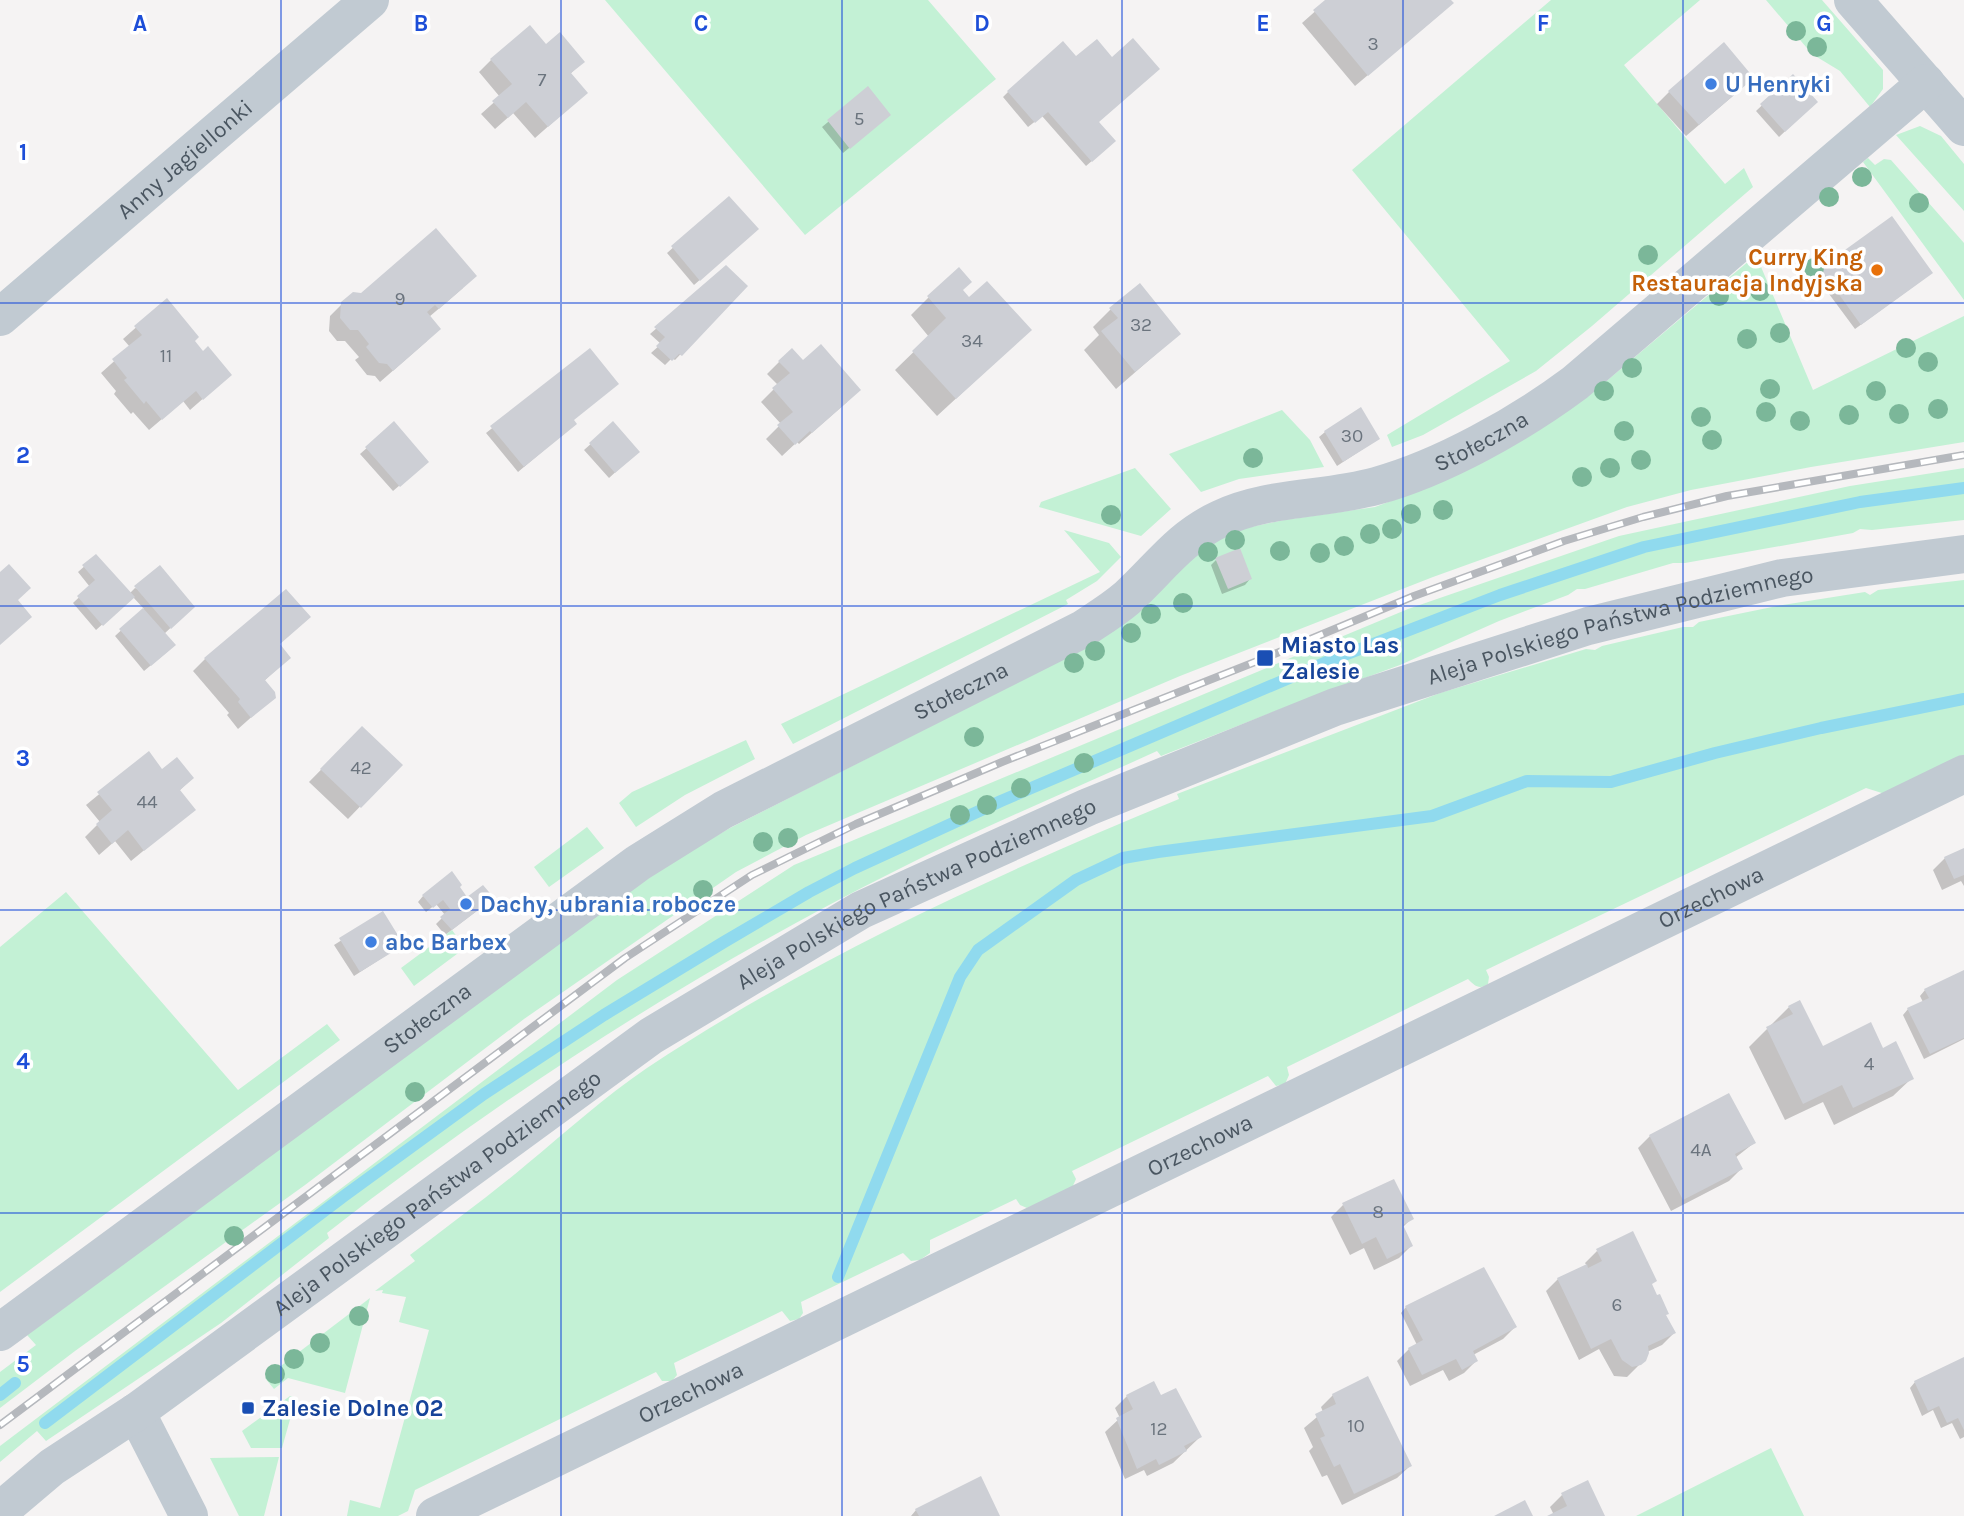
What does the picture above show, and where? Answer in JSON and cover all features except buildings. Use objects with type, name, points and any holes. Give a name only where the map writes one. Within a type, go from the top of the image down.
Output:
[{"type":"street","name":"Anny Jagiellonki","points":[[0,317],[370,0]]},
{"type":"street","points":[[1853,0],[1964,127]]},
{"type":"street","name":"Stołeczna","points":[[0,1332],[668,842],[734,805],[1083,629],[1126,598],[1191,534],[1219,519],[1239,511],[1339,495],[1410,475],[1450,458],[1550,401],[1575,383],[1926,83]]},
{"type":"street","name":"Aleja Polskiego Państwa Podziemnego","points":[[0,1511],[52,1467],[136,1412],[651,1036],[861,910],[1088,807],[1335,707],[1588,625],[1782,578],[1964,554]]},
{"type":"street","name":"Orzechowa","points":[[435,1516],[1964,774]]},
{"type":"street","points":[[136,1412],[189,1516]]},
{"type":"green space","points":[[605,0],[928,0],[996,79],[805,235]]},
{"type":"green space","points":[[1551,0],[1700,0],[1624,65],[1725,184],[1744,168],[1753,187],[1536,371],[1423,435],[1392,447],[1387,435],[1510,361],[1352,170]]},
{"type":"green space","points":[[1766,0],[1822,0],[1883,70],[1883,89],[1870,107],[1840,71],[1812,54]]},
{"type":"green space","points":[[1920,126],[1941,136],[1964,164],[1964,211],[1896,135]]},
{"type":"green space","points":[[1868,158],[1875,165],[1884,159],[1891,160],[1964,243],[1964,300],[1863,162]]},
{"type":"green space","points":[[1756,255],[1813,390],[1964,316],[1964,442],[1691,490],[1627,507],[1433,577],[1180,676],[806,835],[736,872],[524,1019],[305,1185],[0,1408],[0,1372],[36,1345],[27,1335],[625,894],[683,855],[730,828],[1078,651],[1204,547],[1232,531],[1284,520],[1375,507],[1425,488],[1604,383]]},
{"type":"green space","points":[[1282,410],[1310,440],[1324,467],[1239,479],[1201,492],[1169,454]]},
{"type":"green space","points":[[1135,468],[1171,509],[1141,536],[1039,507],[1041,502]]},
{"type":"green space","points":[[1964,468],[1964,520],[1860,529],[1853,533],[1673,563],[1577,589],[1400,665],[1161,756],[1157,751],[897,870],[748,950],[603,1037],[394,1182],[327,1233],[329,1238],[221,1323],[46,1441],[37,1431],[0,1462],[0,1446],[617,980],[794,865],[1408,609],[1619,536],[1850,486]]},
{"type":"green space","points":[[1064,530],[1109,543],[1121,557],[1097,581],[1066,600],[1068,604],[793,744],[781,724],[1100,572]]},
{"type":"green space","points":[[1964,580],[1964,756],[1885,794],[1866,788],[1486,970],[1489,977],[1485,986],[1477,986],[1468,979],[1287,1067],[1289,1075],[1285,1084],[1276,1086],[1268,1076],[1072,1171],[1076,1179],[1072,1188],[1027,1208],[1020,1205],[1016,1199],[930,1240],[930,1253],[920,1260],[911,1261],[903,1253],[801,1302],[803,1313],[799,1319],[790,1321],[782,1311],[674,1363],[677,1375],[672,1381],[662,1381],[656,1372],[415,1490],[408,1511],[398,1516],[347,1516],[350,1500],[380,1508],[429,1330],[399,1322],[406,1297],[382,1293],[383,1290],[375,1291],[415,1261],[410,1255],[616,1091],[647,1068],[774,990],[906,921],[1179,799],[1177,794],[1440,693],[1586,649],[1595,650],[1602,646],[1693,627],[1699,622],[1865,592],[1870,595],[1878,590]]},
{"type":"green space","points":[[746,740],[755,759],[685,795],[636,827],[619,803],[632,792]]},
{"type":"green space","points":[[587,827],[604,848],[549,887],[534,867]]},
{"type":"green space","points":[[66,892],[238,1090],[327,1024],[340,1040],[0,1292],[0,947]]},
{"type":"green space","points":[[452,930],[465,948],[414,986],[401,968]]},
{"type":"green space","points":[[370,1298],[345,1393],[288,1378],[274,1389],[265,1378]]},
{"type":"green space","points":[[290,1396],[296,1398],[282,1448],[251,1448],[242,1431]]},
{"type":"green space","points":[[1771,1448],[1804,1516],[1636,1516]]},
{"type":"green space","points":[[279,1457],[264,1516],[239,1516],[210,1458]]},
{"type":"waterway","points":[[45,1423],[344,1196],[484,1094],[604,1015],[809,892],[855,868],[1001,801],[1329,661],[1500,595],[1644,547],[1860,502],[1964,488]]},
{"type":"waterway","points":[[838,1277],[960,977],[978,950],[1076,880],[1123,858],[1432,816],[1527,781],[1611,782],[1715,753],[1821,728],[1964,699]]},
{"type":"waterway","points":[[0,1395],[15,1383]]},
{"type":"railway","points":[[0,1425],[625,958],[752,875],[856,824],[1002,762],[1414,596],[1564,541],[1643,517],[1727,496],[1964,455]]},
{"type":"place","name":"U Henryki","points":[[1711,84]]},
{"type":"place","name":"Curry King Restauracja Indyjska","points":[[1877,270]]},
{"type":"place","name":"Miasto Las Zalesie","points":[[1265,658]]},
{"type":"place","name":"Dachy, ubrania robocze","points":[[466,904]]},
{"type":"place","name":"abc Barbex","points":[[371,942]]},
{"type":"place","name":"Zalesie Dolne 02","points":[[248,1408]]}]
